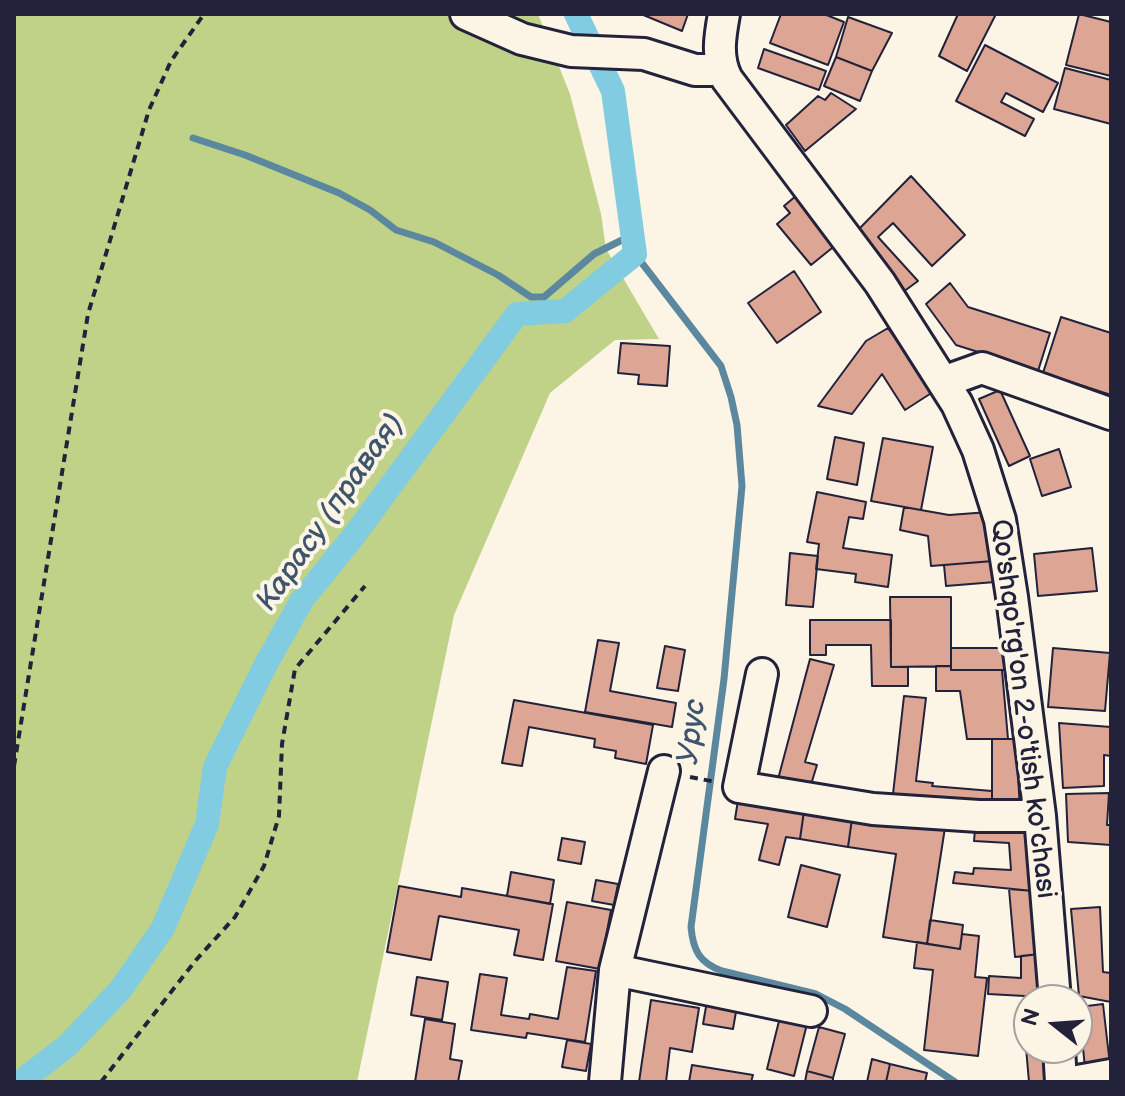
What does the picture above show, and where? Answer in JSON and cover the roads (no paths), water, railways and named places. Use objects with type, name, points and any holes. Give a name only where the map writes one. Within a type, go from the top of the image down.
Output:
[{"type":"street","points":[[466,14],[522,39],[571,51],[644,54],[695,70],[722,70],[720,41],[724,14]]},
{"type":"street","name":"Qo'shqo'rg'on 2-o'tish ko'chasi","points":[[722,70],[733,89],[880,283],[943,382],[978,450],[1000,520],[1040,816],[1054,984]]},
{"type":"street","points":[[943,382],[982,368],[1111,414]]},
{"type":"street","points":[[762,674],[739,787],[873,809],[979,816],[1040,816]]},
{"type":"street","points":[[605,1082],[615,970],[664,771]]},
{"type":"street","points":[[615,970],[811,1011]]},
{"type":"street","points":[[1072,1082],[1111,1075]]},
{"type":"waterway","name":"Карасу (правая)","points":[[20,1082],[67,1046],[121,989],[163,928],[207,824],[215,767],[302,600],[353,537],[517,314],[565,311],[635,254],[613,91],[576,14]]},
{"type":"waterway","points":[[193,138],[245,155],[339,193],[370,210],[396,230],[434,242],[498,275],[531,297],[544,297],[594,254],[632,235]]},
{"type":"waterway","name":"Урус","points":[[635,254],[721,366],[737,425],[742,486],[724,679],[691,927],[696,949],[703,960],[722,971],[816,994],[845,1009],[955,1082]]}]
